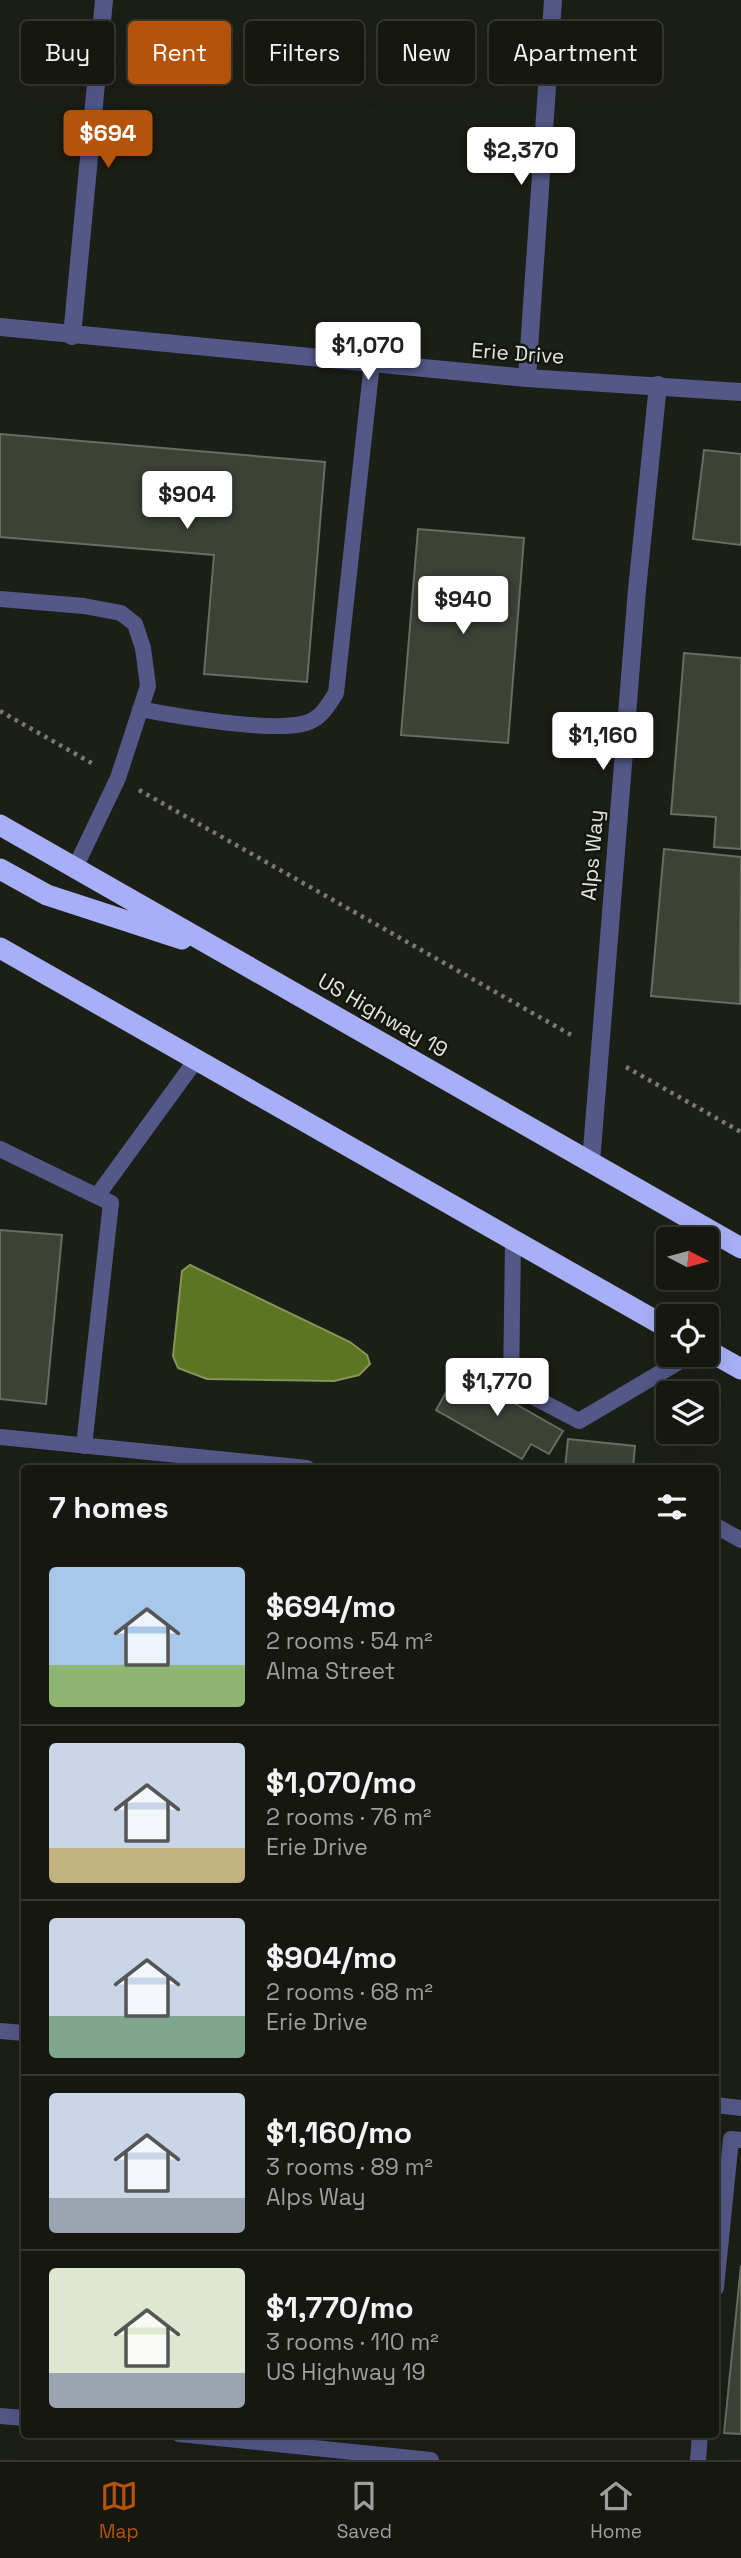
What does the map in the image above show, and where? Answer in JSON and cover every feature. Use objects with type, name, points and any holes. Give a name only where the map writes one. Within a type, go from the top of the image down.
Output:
[{"type":"highway","name":"US Highway 19","points":[[0,825],[741,1248]]},
{"type":"highway","points":[[0,869],[47,895],[224,953]]},
{"type":"highway","points":[[0,948],[656,1321]]},
{"type":"highway","points":[[719,1357],[741,1369]]},
{"type":"street","points":[[72,336],[104,0]]},
{"type":"street","points":[[527,378],[553,0]]},
{"type":"street","name":"Erie Drive","points":[[0,327],[527,378],[741,392]]},
{"type":"street","name":"Alps Way","points":[[591,1162],[637,590],[658,385]]},
{"type":"lane","points":[[140,709],[181,717],[274,725],[306,723],[324,713],[336,693],[372,363]]},
{"type":"lane","points":[[0,598],[84,606],[121,613],[135,625],[143,648],[148,685],[118,778],[75,868]]},
{"type":"lane","points":[[97,1196],[196,1060]]},
{"type":"lane","points":[[0,1149],[111,1203],[84,1446]]},
{"type":"lane","points":[[513,1241],[511,1385],[579,1421],[670,1367]]},
{"type":"lane","points":[[0,1437],[277,1465]]},
{"type":"lane","points":[[719,1528],[741,1540]]},
{"type":"lane","points":[[0,2031],[21,2033]]},
{"type":"lane","points":[[719,2105],[741,2108]]},
{"type":"lane","points":[[719,2258],[731,2139],[741,2140]]},
{"type":"lane","points":[[0,2416],[21,2418]]},
{"type":"lane","points":[[218,2438],[430,2460]]},
{"type":"lane","points":[[698,2460],[700,2438]]},
{"type":"path","points":[[0,711],[741,1132]]},
{"type":"shaded area","points":[[190,1265],[350,1342],[367,1355],[370,1364],[359,1375],[334,1381],[207,1379],[178,1368],[173,1356],[182,1271]]},
{"type":"building","points":[[0,434],[325,462],[307,682],[204,674],[214,555],[0,537]]},
{"type":"building","points":[[704,450],[741,454],[741,545],[693,539]]},
{"type":"building","points":[[418,529],[524,538],[508,743],[401,735]]},
{"type":"building","points":[[684,653],[741,658],[741,849],[714,847],[716,817],[671,814]]},
{"type":"building","points":[[664,849],[741,857],[740,1004],[651,996]]},
{"type":"building","points":[[0,1230],[62,1235],[46,1404],[0,1399]]},
{"type":"building","points":[[458,1371],[563,1431],[549,1454],[531,1444],[522,1459],[436,1410]]},
{"type":"building","points":[[568,1439],[635,1446],[633,1465],[565,1465]]},
{"type":"building","points":[[741,2265],[741,2434],[724,2433]]}]
